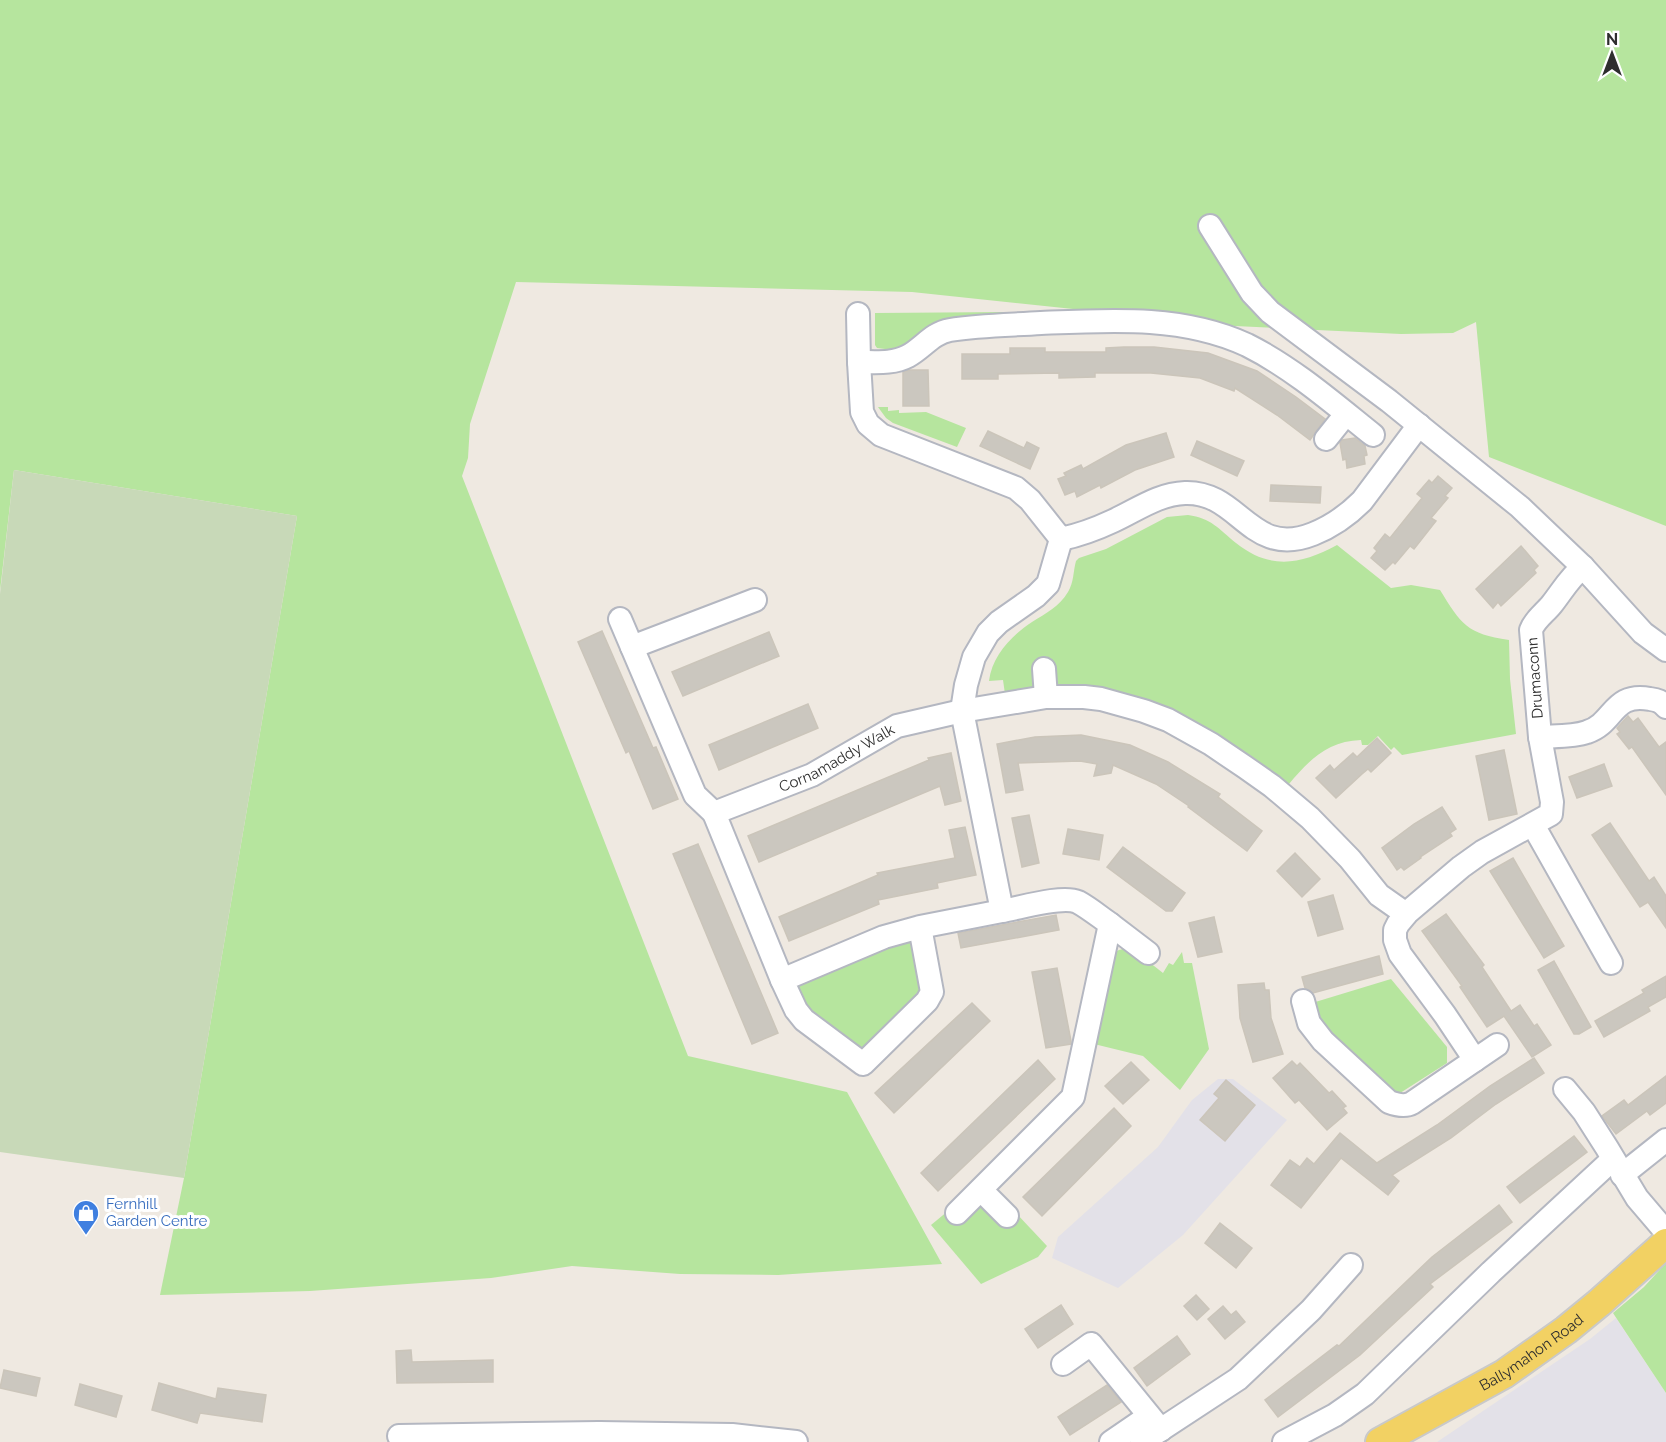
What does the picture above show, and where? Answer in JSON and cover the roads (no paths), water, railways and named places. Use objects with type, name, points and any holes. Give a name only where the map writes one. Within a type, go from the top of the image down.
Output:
[{"type":"main road","name":"Ballymahon Road","points":[[1380,1442],[1513,1368],[1566,1330],[1666,1243]]},
{"type":"street","points":[[1209,226],[1252,293],[1269,312],[1419,425],[1520,507],[1583,567],[1643,633],[1666,650]]},
{"type":"street","points":[[858,314],[862,412],[874,430],[913,449],[1016,488],[1030,500],[1061,539]]},
{"type":"street","points":[[859,362],[900,359],[915,351],[936,334],[966,327],[1078,322],[1176,325],[1203,329],[1224,336],[1270,358],[1295,374],[1373,435]]},
{"type":"street","points":[[1326,439],[1346,414]]},
{"type":"street","points":[[1061,539],[1090,532],[1163,496],[1184,493],[1203,495],[1221,503],[1269,538],[1287,541],[1308,536],[1341,520],[1362,501],[1419,425]]},
{"type":"street","points":[[1002,911],[962,711],[968,673],[980,644],[999,622],[1044,589],[1052,577],[1061,539]]},
{"type":"street","name":"Drumaconn","points":[[1475,1060],[1400,954],[1395,940],[1395,930],[1406,914],[1445,879],[1475,857],[1547,817],[1552,810],[1540,736],[1531,630],[1571,576],[1583,567]]},
{"type":"street","points":[[632,647],[755,600]]},
{"type":"street","points":[[620,619],[695,795],[714,813],[796,1010],[804,1020],[859,1069],[927,1000],[932,992],[920,927]]},
{"type":"street","points":[[1044,669],[1046,697]]},
{"type":"street","name":"Cornamaddy Walk","points":[[714,813],[812,775],[897,726],[962,711],[1046,697],[1084,697],[1118,703],[1168,720],[1211,744],[1291,801],[1350,859],[1379,895],[1406,914]]},
{"type":"street","name":"Drumaconn","points":[[1540,736],[1588,732],[1608,718],[1621,702],[1638,697],[1661,701],[1666,706]]},
{"type":"street","points":[[1533,825],[1611,963]]},
{"type":"street","points":[[782,980],[884,937],[920,927],[1044,903],[1073,901],[1080,904],[1148,953]]},
{"type":"street","points":[[957,1213],[1073,1097],[1110,924]]},
{"type":"street","points":[[1303,1001],[1309,1023],[1331,1035],[1383,1096],[1395,1105],[1412,1103],[1497,1045]]},
{"type":"street","points":[[1565,1089],[1584,1112],[1637,1198],[1666,1232]]},
{"type":"street","points":[[1284,1442],[1335,1415],[1365,1394],[1491,1272],[1618,1167],[1666,1140]]},
{"type":"street","points":[[981,1190],[1007,1216]]},
{"type":"street","points":[[1111,1442],[1151,1429],[1238,1379],[1311,1310],[1351,1265]]},
{"type":"street","points":[[1063,1364],[1091,1344],[1151,1429]]},
{"type":"street","points":[[399,1436],[602,1438],[732,1435],[796,1442]]},
{"type":"place","name":"Fernhill Garden Centre","points":[[86,1236]]}]
